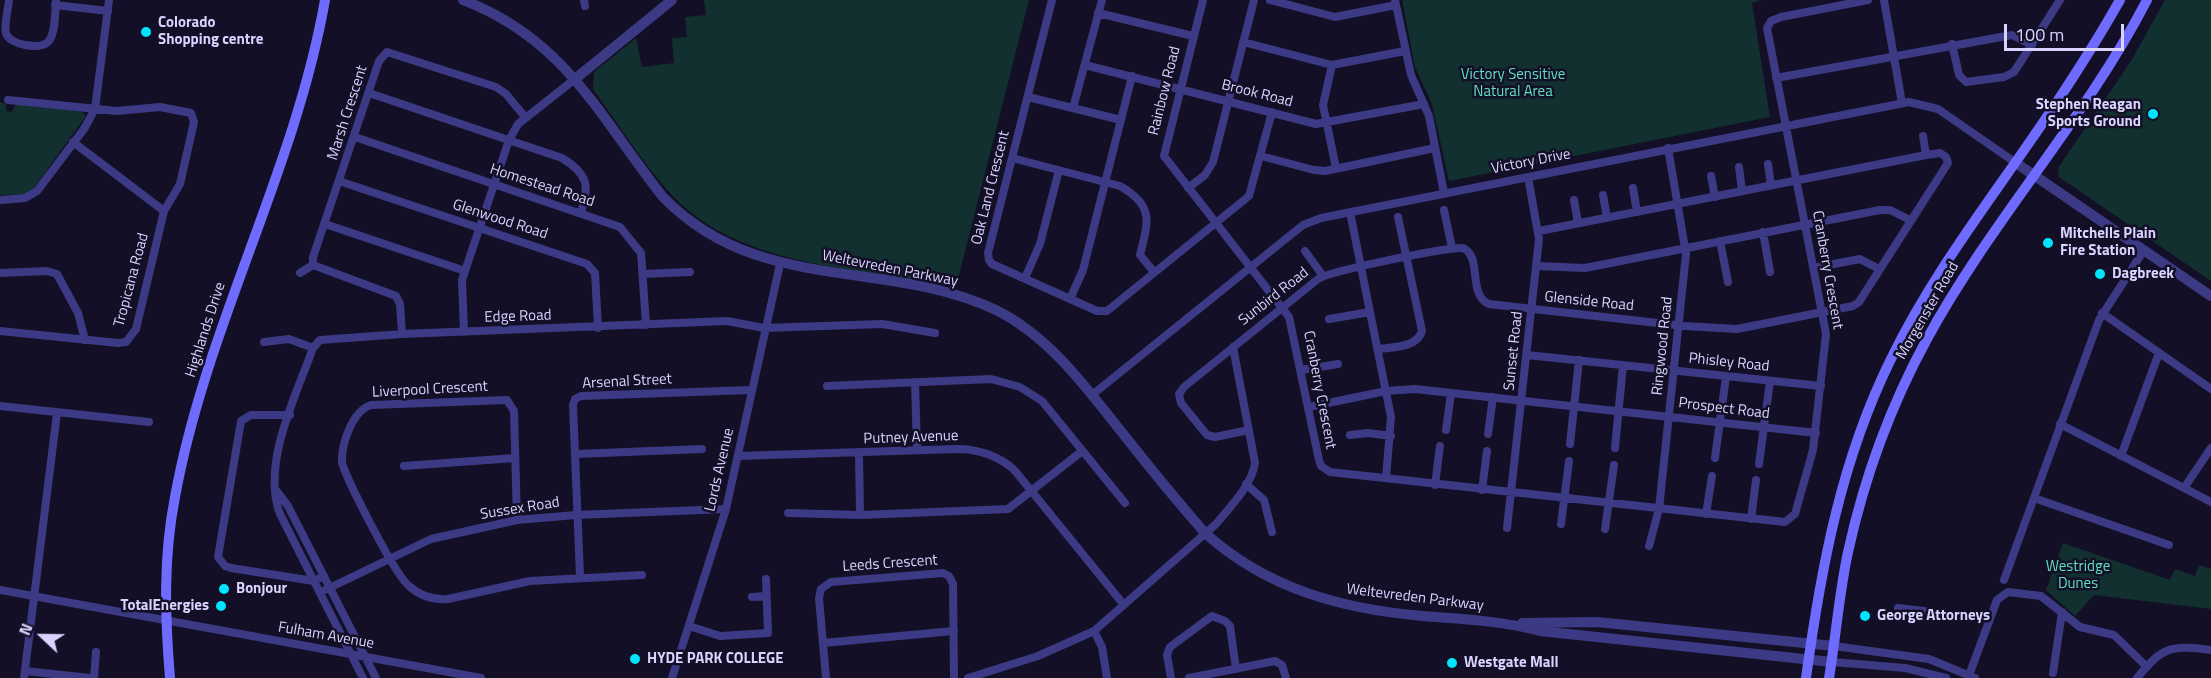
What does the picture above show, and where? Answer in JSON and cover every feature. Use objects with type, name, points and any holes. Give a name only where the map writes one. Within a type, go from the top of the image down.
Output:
[{"type":"main road","name":"Highlands Drive","points":[[170,678],[166,621],[169,537],[186,444],[222,328],[302,95],[325,0]]},
{"type":"main road","name":"Morgenster Road","points":[[1806,678],[1824,563],[1841,489],[1880,381],[1939,273],[2086,58],[2120,0]]},
{"type":"main road","name":"Morgenster Road","points":[[1829,678],[1842,586],[1854,530],[1872,467],[1897,402],[1945,308],[2118,53],[2147,0]]},
{"type":"street","points":[[9,0],[6,31],[8,38],[15,43],[40,46],[48,42],[52,34],[56,3],[108,11]]},
{"type":"street","points":[[0,200],[25,198],[37,191],[95,109],[109,0]]},
{"type":"street","name":"Weltevreden Parkway","points":[[463,0],[523,30],[556,57],[678,213],[722,242],[780,264],[937,291],[983,305],[1014,320],[1042,341],[1092,395],[1205,533],[1220,547],[1273,580],[1322,600],[1380,612],[1512,624],[1540,631],[1808,660],[1905,668],[1946,678]]},
{"type":"street","points":[[464,332],[462,290],[465,271],[509,140],[525,117],[672,0]]},
{"type":"street","name":"Oak Land Crescent","points":[[1052,0],[989,260],[1025,279],[1102,313],[1249,196],[1272,112]]},
{"type":"street","points":[[1073,108],[1102,0]]},
{"type":"street","name":"Rainbow Road","points":[[1203,0],[1164,156],[1215,224],[1252,266]]},
{"type":"street","points":[[1188,188],[1210,167],[1254,0]]},
{"type":"street","points":[[1270,0],[1335,16],[1395,2],[1411,75],[1424,104],[1444,194]]},
{"type":"street","name":"Cranberry Crescent","points":[[1252,266],[1283,306],[1292,324],[1320,464],[1330,472],[1785,522],[1793,517],[1816,433],[1826,334],[1767,26],[1781,16],[1868,0]]},
{"type":"street","points":[[1884,0],[1902,103]]},
{"type":"street","points":[[1952,44],[1959,75],[1970,82],[2010,75],[2060,0]]},
{"type":"street","points":[[1098,13],[1193,36]]},
{"type":"street","points":[[1776,78],[1952,44],[2012,35],[2032,45]]},
{"type":"street","points":[[1243,42],[1332,65],[1405,51]]},
{"type":"street","name":"Marsh Crescent","points":[[313,265],[313,257],[382,56],[392,52],[496,87],[506,94],[525,117]]},
{"type":"street","name":"Brook Road","points":[[1085,65],[1316,124],[1424,104]]},
{"type":"street","points":[[1332,65],[1323,101],[1336,168]]},
{"type":"street","points":[[1070,299],[1083,270],[1132,76]]},
{"type":"street","points":[[369,93],[509,140],[569,163],[588,189],[581,212]]},
{"type":"street","points":[[1028,97],[1121,120]]},
{"type":"street","points":[[8,100],[117,111],[160,107],[187,111],[194,116],[180,184],[164,211],[73,142]]},
{"type":"street","name":"Victory Drive","points":[[1092,395],[1310,221],[1902,103],[1922,103],[1938,109],[2016,163]]},
{"type":"street","points":[[1539,231],[1926,155],[1923,136]]},
{"type":"street","name":"Homestead Road","points":[[355,137],[581,212],[624,230],[641,253],[646,325]]},
{"type":"street","points":[[1261,156],[1314,171],[1435,148]]},
{"type":"street","name":"Ringwood Road","points":[[1649,546],[1655,532],[1659,509],[1686,247],[1668,148]]},
{"type":"street","name":"Glenside Road","points":[[1532,309],[1737,329],[1853,306],[1859,302],[1948,163],[1946,157],[1940,153],[1926,155]]},
{"type":"street","points":[[1012,158],[1106,182],[1128,190],[1147,211],[1149,218],[1140,255],[1154,272]]},
{"type":"street","points":[[2016,163],[2211,296]]},
{"type":"street","points":[[1768,164],[1772,185]]},
{"type":"street","points":[[1738,167],[1742,191]]},
{"type":"street","points":[[1025,279],[1040,244],[1059,170]]},
{"type":"street","points":[[1711,176],[1715,196]]},
{"type":"street","name":"Sunset Road","points":[[1507,528],[1537,266],[1539,231],[1528,177]]},
{"type":"street","name":"Glenwood Road","points":[[339,181],[590,265],[595,273],[598,328]]},
{"type":"street","points":[[1633,188],[1637,212]]},
{"type":"street","points":[[1603,195],[1607,218]]},
{"type":"street","points":[[1574,200],[1578,223]]},
{"type":"street","points":[[1537,266],[1575,270],[1886,209],[1910,220]]},
{"type":"street","points":[[1444,210],[1452,248],[1463,248],[1469,253],[1479,296],[1484,302],[1532,309]]},
{"type":"street","name":"Tropicana Road","points":[[0,331],[126,342],[132,337],[164,211]]},
{"type":"street","points":[[1350,212],[1386,391],[1391,436],[1386,478]]},
{"type":"street","points":[[1378,350],[1413,343],[1422,333],[1398,217]]},
{"type":"street","points":[[325,224],[465,271]]},
{"type":"street","points":[[1762,232],[1770,272]]},
{"type":"street","points":[[1720,241],[1728,282]]},
{"type":"street","name":"Sunbird Road","points":[[1205,533],[1216,524],[1246,484],[1255,463],[1233,347],[1323,276],[1452,248]]},
{"type":"street","points":[[2004,580],[2102,313],[2144,250]]},
{"type":"street","points":[[1305,251],[1323,276]]},
{"type":"street","points":[[1813,267],[1860,259],[1879,269]]},
{"type":"street","name":"Lords Avenue","points":[[672,678],[726,509],[764,328],[780,264]]},
{"type":"street","points":[[300,273],[313,265],[396,296],[400,304],[402,334]]},
{"type":"street","points":[[0,273],[47,271],[57,274],[78,313],[85,340]]},
{"type":"street","points":[[643,274],[690,273]]},
{"type":"street","points":[[1329,319],[1370,312]]},
{"type":"street","points":[[2102,313],[2211,389]]},
{"type":"street","name":"Edge Road","points":[[313,348],[320,340],[402,334],[598,328],[727,321],[764,328],[882,324],[935,333]]},
{"type":"street","points":[[264,342],[289,339],[313,348],[274,466],[275,489],[280,514],[363,678]]},
{"type":"street","points":[[1233,347],[1184,387],[1179,394],[1181,403],[1207,435],[1215,437],[1249,430]]},
{"type":"street","points":[[2121,456],[2159,353]]},
{"type":"street","name":"Phisley Road","points":[[1527,355],[1821,386]]},
{"type":"street","points":[[1570,444],[1579,360]]},
{"type":"street","points":[[1301,370],[1338,364]]},
{"type":"street","points":[[1615,448],[1623,365]]},
{"type":"street","points":[[1715,458],[1726,376]]},
{"type":"street","points":[[827,386],[992,378],[1007,381],[1042,401],[1081,452],[1125,503]]},
{"type":"street","points":[[1759,464],[1770,381]]},
{"type":"street","points":[[915,382],[917,450]]},
{"type":"street","name":"Prospect Road","points":[[1309,407],[1386,391],[1415,389],[1816,433]]},
{"type":"street","name":"Arsenal Street","points":[[580,576],[573,405],[579,396],[751,390]]},
{"type":"street","points":[[1446,430],[1451,393]]},
{"type":"street","points":[[1488,434],[1493,397]]},
{"type":"street","name":"Liverpool Crescent","points":[[390,558],[342,463],[343,450],[354,419],[361,410],[371,405],[507,400],[514,411],[517,520]]},
{"type":"street","points":[[0,406],[149,422]]},
{"type":"street","points":[[57,413],[24,674],[92,678],[96,652]]},
{"type":"street","points":[[290,415],[251,415],[241,421],[218,557],[225,566],[231,568],[314,581],[324,576]]},
{"type":"street","points":[[2060,424],[2211,502]]},
{"type":"street","points":[[1350,435],[1368,433],[1391,436]]},
{"type":"street","points":[[1435,485],[1440,446]]},
{"type":"street","points":[[2184,488],[2211,448]]},
{"type":"street","points":[[576,454],[702,449]]},
{"type":"street","name":"Putney Avenue","points":[[738,456],[957,449],[980,452],[1012,467],[1124,605]]},
{"type":"street","points":[[1482,490],[1487,451]]},
{"type":"street","points":[[788,513],[860,514],[1008,509],[1081,452]]},
{"type":"street","points":[[859,453],[860,514]]},
{"type":"street","points":[[404,466],[515,458]]},
{"type":"street","points":[[1561,524],[1569,460]]},
{"type":"street","points":[[1605,528],[1614,465]]},
{"type":"street","points":[[1706,514],[1712,476]]},
{"type":"street","points":[[1751,519],[1756,480]]},
{"type":"street","points":[[1246,484],[1264,500],[1272,532]]},
{"type":"street","points":[[275,489],[288,506],[376,678]]},
{"type":"street","points":[[2034,498],[2169,545]]},
{"type":"street","name":"Sussex Road","points":[[321,592],[431,539],[517,520],[576,515],[726,509]]},
{"type":"street","points":[[968,678],[1038,656],[1094,631],[1205,533]]},
{"type":"street","points":[[390,558],[408,586],[434,599],[466,596],[530,581],[580,576],[642,574]]},
{"type":"street","name":"Leeds Crescent","points":[[826,678],[820,592],[827,583],[945,573],[953,584],[954,678]]},
{"type":"street","points":[[689,626],[720,636],[768,633],[766,579]]},
{"type":"street","name":"Fulham Avenue","points":[[0,590],[481,678]]},
{"type":"street","points":[[1971,677],[1990,619],[2001,594],[2008,592],[2037,595],[2080,627],[2109,633],[2119,638],[2147,667]]},
{"type":"street","points":[[752,597],[766,596]]},
{"type":"street","points":[[1898,608],[1990,619]]},
{"type":"street","points":[[2053,673],[2062,612]]},
{"type":"street","points":[[1171,678],[1167,655],[1170,647],[1212,616],[1226,621],[1230,627],[1236,669]]},
{"type":"street","name":"Weltevreden Parkway","points":[[1512,624],[1541,621],[1597,622],[1834,646],[1929,659],[1971,677]]},
{"type":"street","points":[[823,643],[954,631]]},
{"type":"street","points":[[1094,631],[1101,648],[1107,678]]},
{"type":"street","points":[[2137,678],[2147,667],[2173,647],[2211,650]]},
{"type":"street","points":[[1189,678],[1277,661],[1283,666],[1286,678]]},
{"type":"green space","points":[[704,0],[1029,0],[956,287],[848,270],[775,254],[709,225],[669,192],[646,164],[593,89],[594,72],[636,38],[642,67],[674,63],[672,38],[687,37],[685,17],[706,15]]},
{"type":"green space","name":"Victory Sensitive Natural Area","points":[[1402,0],[1761,0],[1752,3],[1770,117],[1449,181],[1432,104],[1415,67]]},
{"type":"green space","name":"Stephen Reagan Sports Ground","points":[[2165,0],[2211,0],[2211,281],[2059,177],[2058,168],[2131,61]]},
{"type":"green space","points":[[0,102],[6,104],[6,111],[12,112],[16,104],[81,111],[86,116],[33,189],[24,194],[0,195]]},
{"type":"green space","name":"Westridge Dunes","points":[[2063,543],[2170,580],[2175,569],[2195,576],[2199,565],[2211,569],[2211,609],[2094,595],[2075,616],[2046,590]]},
{"type":"place","name":"Colorado Shopping centre","points":[[146,32]]},
{"type":"place","name":"Stephen Reagan Sports Ground","points":[[2153,114]]},
{"type":"place","name":"Mitchells Plain Fire Station","points":[[2048,243]]},
{"type":"place","name":"Dagbreek","points":[[2100,274]]},
{"type":"place","name":"Bonjour","points":[[224,589]]},
{"type":"place","name":"TotalEnergies","points":[[221,606]]},
{"type":"place","name":"George Attorneys","points":[[1865,616]]},
{"type":"place","name":"HYDE PARK COLLEGE","points":[[635,659]]},
{"type":"place","name":"Westgate Mall","points":[[1452,663]]}]
